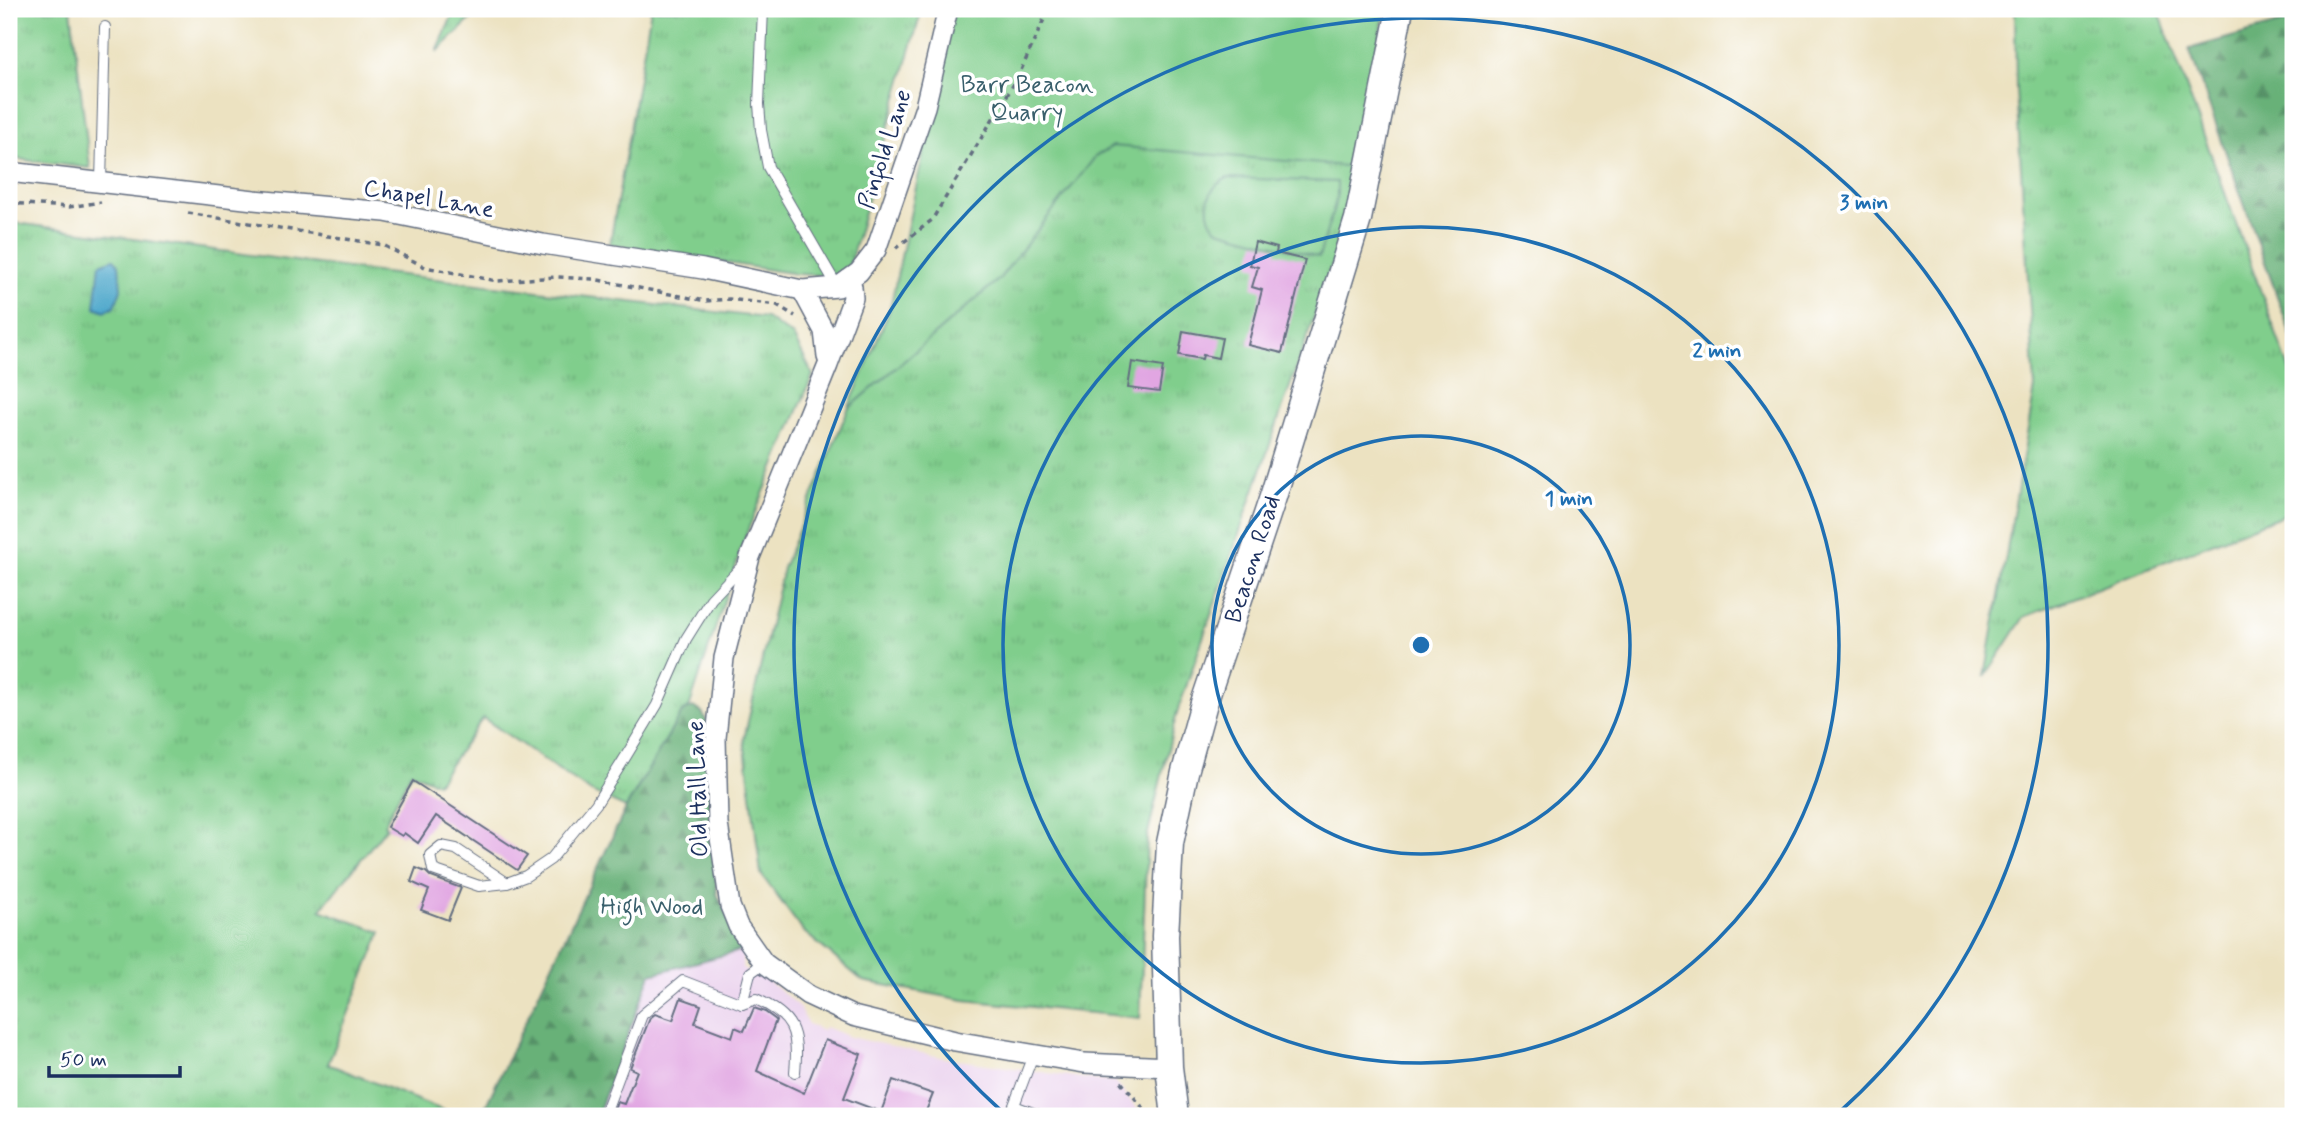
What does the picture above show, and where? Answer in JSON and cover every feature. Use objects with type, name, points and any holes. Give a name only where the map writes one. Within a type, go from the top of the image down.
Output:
[{"type":"main road","name":"Beacon Road","points":[[1175,1116],[1169,1067],[1165,936],[1170,843],[1185,772],[1204,703],[1273,497],[1358,219],[1400,9]]},
{"type":"street","name":"Pinfold Lane","points":[[843,284],[859,272],[877,250],[925,107],[948,9]]},
{"type":"street","name":"Chapel Lane","points":[[9,172],[102,192],[254,200],[385,212],[542,244],[703,269],[802,290],[843,284]]},
{"type":"street","name":"Old Hall Lane","points":[[843,284],[852,287],[853,298],[750,557],[724,658],[716,738],[718,824],[730,906],[738,926],[764,963],[808,995],[853,1016],[955,1041],[1033,1055],[1084,1063],[1169,1067]]},
{"type":"street","name":"Old Hall Lane","points":[[802,290],[824,331],[828,365]]},
{"type":"lane","points":[[763,9],[759,104],[768,167],[843,284]]},
{"type":"lane","points":[[102,192],[105,27]]},
{"type":"lane","points":[[507,883],[456,849],[441,846],[430,855],[433,870],[479,886],[507,883],[526,876],[551,859],[596,804],[657,705],[686,639],[711,598],[750,557]]},
{"type":"lane","points":[[741,1004],[750,973],[764,963]]},
{"type":"lane","points":[[604,1116],[642,1015],[683,981],[741,1004],[756,999],[774,1007],[789,1020],[797,1052],[795,1072]]},
{"type":"lane","points":[[1033,1055],[1012,1111],[1041,1116]]},
{"type":"path","points":[[877,250],[897,248],[932,220],[1018,77],[1045,17],[1043,9]]},
{"type":"path","points":[[9,203],[69,207],[102,192]]},
{"type":"path","points":[[178,211],[383,245],[425,267],[497,281],[557,277],[593,279],[706,301],[729,299],[777,305],[802,320]]},
{"type":"path","points":[[1106,1064],[1150,1116]]},
{"type":"shaded area","points":[[743,950],[742,968],[759,974],[798,1005],[808,1024],[822,1031],[825,1027],[850,1037],[945,1058],[1116,1083],[1143,1116],[597,1116],[651,974]]},
{"type":"green space","points":[[9,9],[71,9],[90,168],[9,158]]},
{"type":"green space","points":[[455,9],[481,9],[437,52]]},
{"type":"green space","points":[[651,9],[922,9],[849,266],[837,276],[796,274],[610,244]]},
{"type":"green space","name":"Barr Beacon Quarry","points":[[954,9],[1385,9],[1356,167],[1113,146],[1096,156],[999,279],[848,409],[890,309]]},
{"type":"green space","points":[[1385,9],[1348,213],[1176,716],[1147,837],[1140,1018],[964,1000],[863,981],[803,931],[761,874],[744,739],[783,568],[848,409],[999,279],[1096,155],[1245,68]]},
{"type":"green space","points":[[2015,9],[2158,9],[2293,380],[2293,511],[2024,617],[1985,677],[2035,388],[2016,90]]},
{"type":"green space","points":[[2288,21],[2283,132],[2293,177],[2293,341],[2189,49]]},
{"type":"green space","points":[[1228,178],[1337,182],[1337,197],[1319,257],[1218,230],[1209,217],[1208,201],[1215,187]]},
{"type":"green space","points":[[9,222],[376,272],[766,318],[793,336],[813,375],[747,532],[689,708],[682,713],[626,808],[591,792],[483,718],[437,783],[411,772],[384,825],[387,827],[320,910],[381,932],[328,1064],[457,1116],[9,1116]]},
{"type":"green space","name":"High Wood","points":[[693,707],[702,712],[710,728],[710,821],[717,894],[743,950],[651,974],[597,1116],[481,1116],[626,808],[682,712]]},
{"type":"water","points":[[114,259],[119,265],[121,289],[115,306],[105,311],[95,307],[100,264]]},
{"type":"building","points":[[1255,242],[1277,248],[1276,253],[1305,260],[1282,353],[1248,345],[1262,290],[1252,287],[1258,267],[1250,265]]},
{"type":"building","points":[[1183,331],[1222,338],[1218,358],[1203,355],[1202,359],[1179,355]]},
{"type":"building","points":[[1132,362],[1163,367],[1159,392],[1128,388]]},
{"type":"building","points":[[413,781],[527,856],[517,870],[436,816],[418,843],[404,833],[402,836],[387,827]]},
{"type":"building","points":[[416,868],[431,877],[461,888],[448,920],[421,910],[429,890],[411,882]]},
{"type":"building","points":[[681,998],[701,1005],[695,1023],[732,1037],[735,1027],[744,1031],[754,1008],[776,1020],[757,1071],[804,1093],[825,1040],[861,1054],[844,1098],[881,1112],[893,1080],[933,1094],[924,1116],[612,1116],[617,1102],[624,1104],[637,1071],[630,1068],[650,1018],[655,1014],[673,1020]]}]
